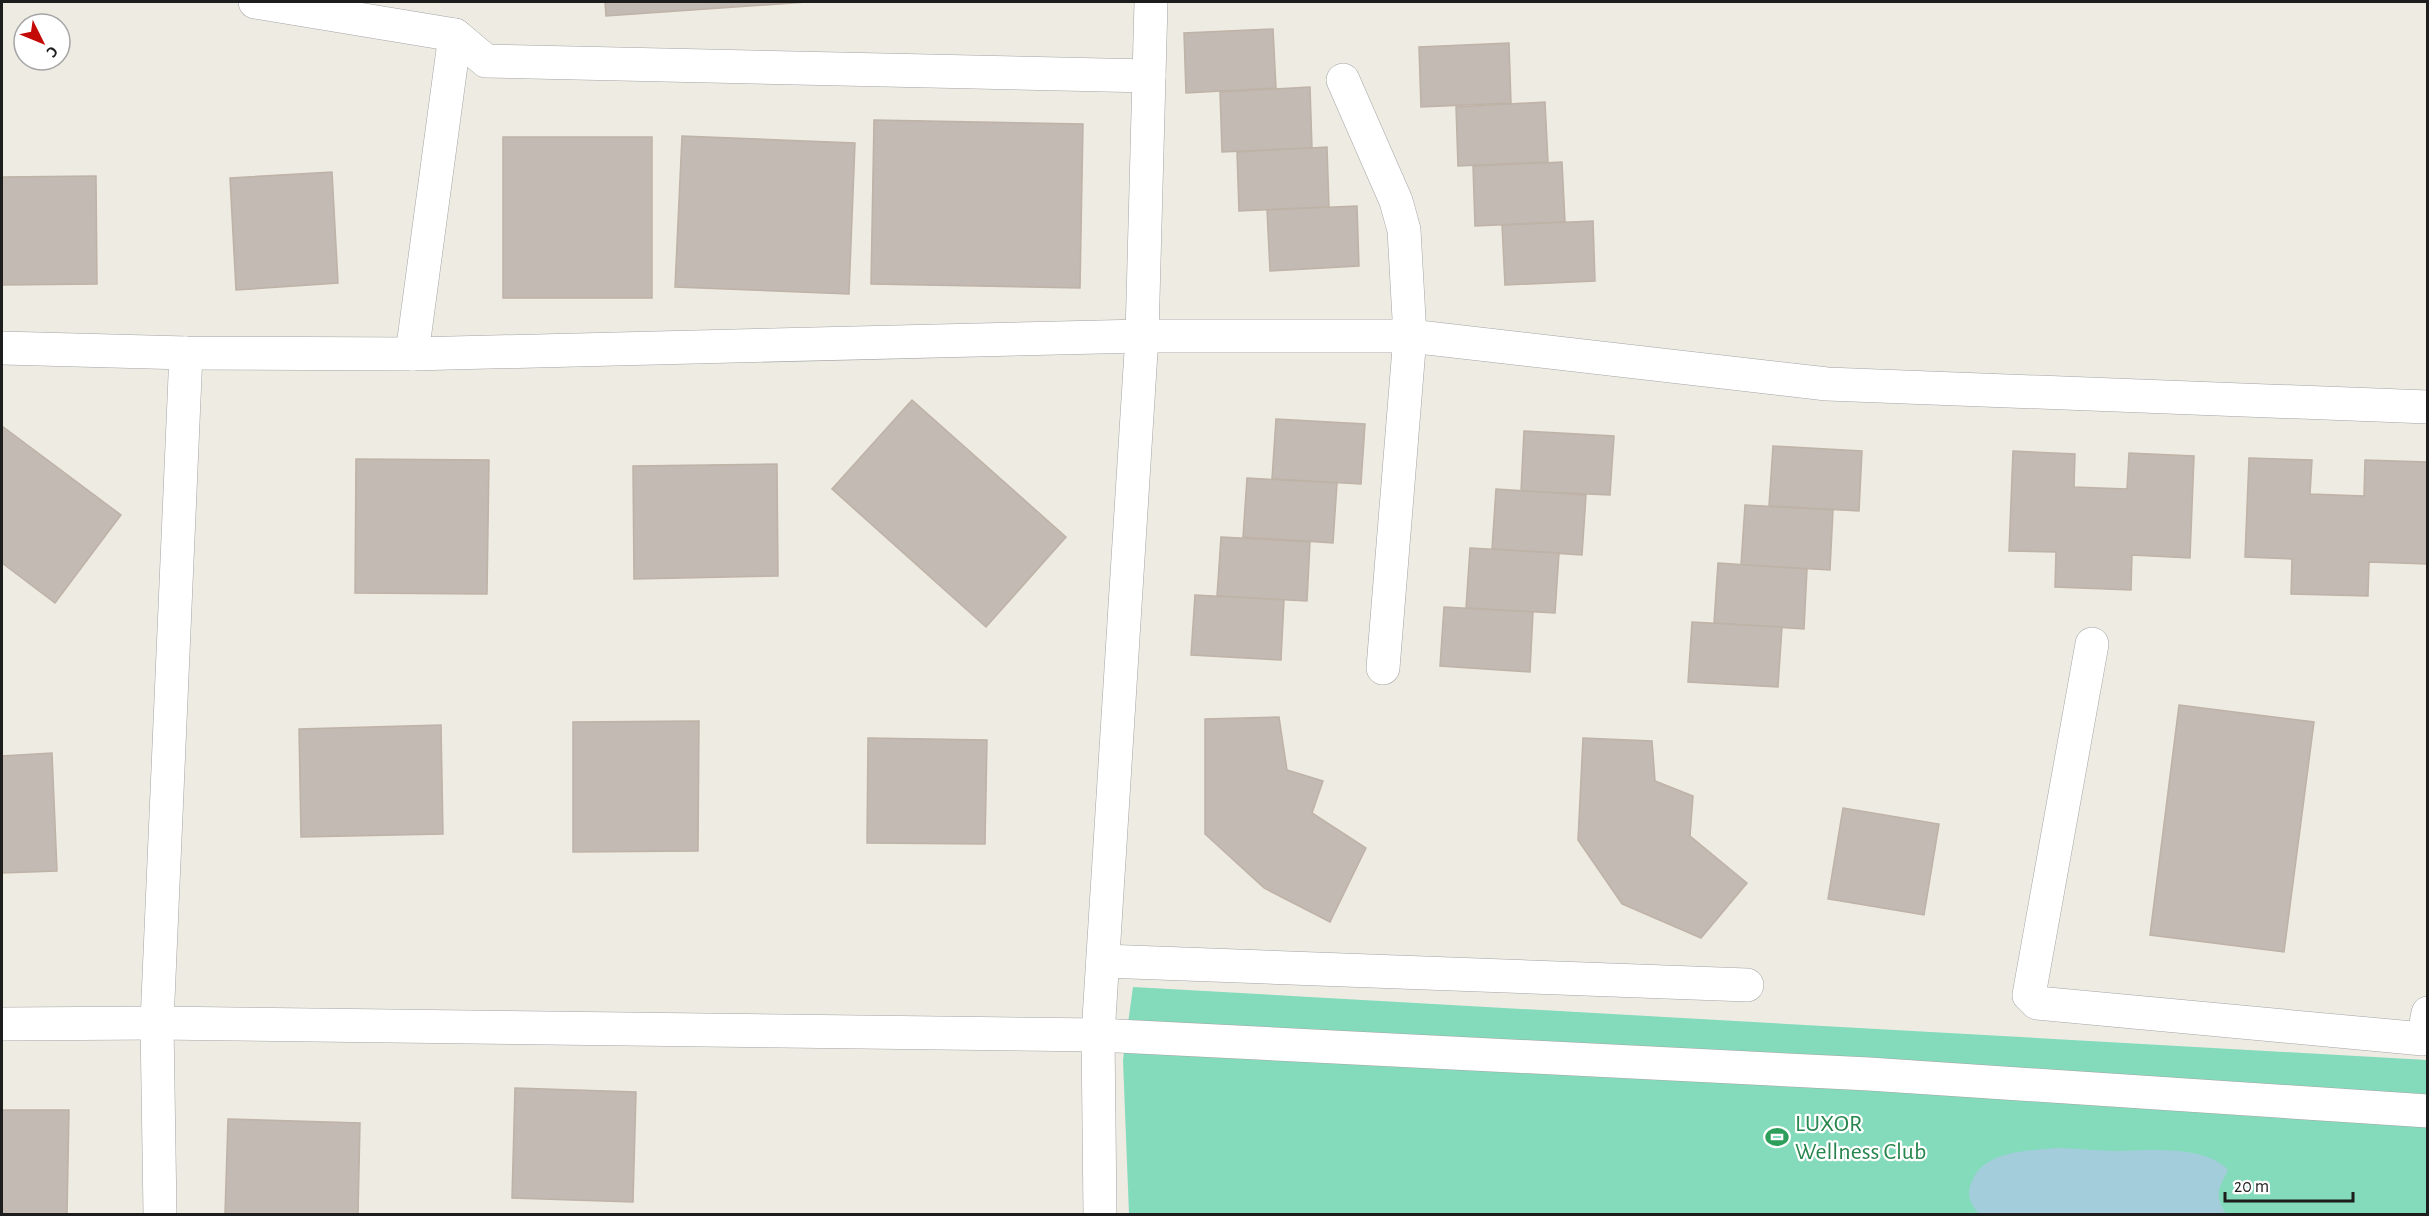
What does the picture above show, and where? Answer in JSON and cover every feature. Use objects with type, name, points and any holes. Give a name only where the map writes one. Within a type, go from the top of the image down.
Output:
[{"type":"street","points":[[255,2],[454,35],[486,61],[1149,76]]},
{"type":"street","points":[[1100,1215],[1098,1035],[1142,336],[1151,2]]},
{"type":"street","points":[[412,354],[454,35]]},
{"type":"street","points":[[1343,80],[1396,201],[1404,230],[1410,336],[1383,668]]},
{"type":"street","points":[[2,348],[186,353],[412,354],[1142,336],[1410,336],[1827,384],[2427,407]]},
{"type":"street","points":[[159,1215],[157,1023],[186,353]]},
{"type":"street","points":[[2092,644],[2029,995],[2037,1003],[2424,1039],[2427,1013]]},
{"type":"street","points":[[1103,961],[1746,985]]},
{"type":"street","points":[[2,1024],[157,1023],[1098,1035],[1869,1074],[2427,1111]]},
{"type":"green space","name":"LUXOR Wellness Club","points":[[1133,987],[2427,1060],[2427,1214],[1129,1214],[1123,1060]]},
{"type":"water","points":[[2056,1148],[2109,1151],[2160,1150],[2206,1156],[2228,1170],[2219,1192],[2226,1214],[1979,1214],[1971,1202],[1969,1191],[1978,1171],[1987,1163],[2008,1154]]},
{"type":"building","points":[[605,2],[807,2],[606,16]]},
{"type":"building","points":[[1273,29],[1276,88],[1186,93],[1184,33]]},
{"type":"building","points":[[1509,43],[1511,103],[1421,107],[1419,47]]},
{"type":"building","points":[[1310,87],[1312,148],[1222,152],[1220,92]]},
{"type":"building","points":[[1545,102],[1548,162],[1458,166],[1456,107]]},
{"type":"building","points":[[874,120],[1083,124],[1080,288],[871,284]]},
{"type":"building","points":[[682,136],[855,143],[849,294],[675,287]]},
{"type":"building","points":[[503,137],[652,137],[652,298],[503,298]]},
{"type":"building","points":[[1327,147],[1329,207],[1239,211],[1237,152]]},
{"type":"building","points":[[1562,162],[1565,222],[1475,226],[1473,166]]},
{"type":"building","points":[[332,172],[338,283],[236,290],[230,178]]},
{"type":"building","points":[[96,176],[97,284],[2,285],[2,177]]},
{"type":"building","points":[[1357,206],[1359,266],[1270,271],[1267,210]]},
{"type":"building","points":[[1593,221],[1595,281],[1505,285],[1502,225]]},
{"type":"building","points":[[912,400],[1066,537],[986,627],[832,489]]},
{"type":"building","points":[[1276,419],[1365,424],[1361,484],[1272,479]]},
{"type":"building","points":[[2,426],[121,515],[55,603],[2,563]]},
{"type":"building","points":[[1524,431],[1614,436],[1610,495],[1521,491]]},
{"type":"building","points":[[1773,446],[1862,451],[1859,511],[1769,506]]},
{"type":"building","points":[[2013,451],[2075,454],[2074,487],[2127,489],[2129,453],[2194,456],[2190,558],[2132,555],[2131,590],[2055,587],[2056,552],[2009,551]]},
{"type":"building","points":[[2249,458],[2312,460],[2310,494],[2364,496],[2365,460],[2428,462],[2427,564],[2369,562],[2368,596],[2291,594],[2292,559],[2245,557]]},
{"type":"building","points":[[356,459],[489,460],[487,594],[355,593]]},
{"type":"building","points":[[777,464],[778,576],[634,579],[633,466]]},
{"type":"building","points":[[1247,478],[1337,483],[1333,543],[1243,537]]},
{"type":"building","points":[[1496,489],[1586,495],[1582,555],[1492,549]]},
{"type":"building","points":[[1745,505],[1833,510],[1830,570],[1741,565]]},
{"type":"building","points":[[1221,537],[1310,542],[1307,601],[1217,596]]},
{"type":"building","points":[[1470,548],[1559,553],[1555,613],[1466,608]]},
{"type":"building","points":[[1718,563],[1807,569],[1804,629],[1714,623]]},
{"type":"building","points":[[1195,595],[1284,600],[1281,660],[1191,655]]},
{"type":"building","points":[[1444,607],[1533,612],[1530,672],[1440,666]]},
{"type":"building","points":[[1692,622],[1782,627],[1778,687],[1688,682]]},
{"type":"building","points":[[2179,705],[2314,722],[2284,952],[2150,935]]},
{"type":"building","points":[[1279,717],[1287,770],[1323,781],[1312,813],[1366,848],[1330,922],[1264,888],[1205,834],[1205,719]]},
{"type":"building","points":[[699,721],[698,851],[573,852],[573,722]]},
{"type":"building","points":[[441,725],[443,834],[301,837],[299,729]]},
{"type":"building","points":[[868,738],[987,740],[985,844],[867,843]]},
{"type":"building","points":[[1583,738],[1652,741],[1655,781],[1693,796],[1690,836],[1747,883],[1701,938],[1622,904],[1578,840]]},
{"type":"building","points":[[52,753],[57,871],[2,873],[2,756]]},
{"type":"building","points":[[1843,808],[1939,824],[1924,915],[1828,899]]},
{"type":"building","points":[[515,1088],[636,1092],[633,1202],[512,1198]]},
{"type":"building","points":[[2,1110],[69,1110],[67,1214],[2,1214]]},
{"type":"building","points":[[228,1119],[360,1123],[358,1214],[225,1214]]},
{"type":"place","name":"LUXOR Wellness Club","points":[[1777,1137]]}]
